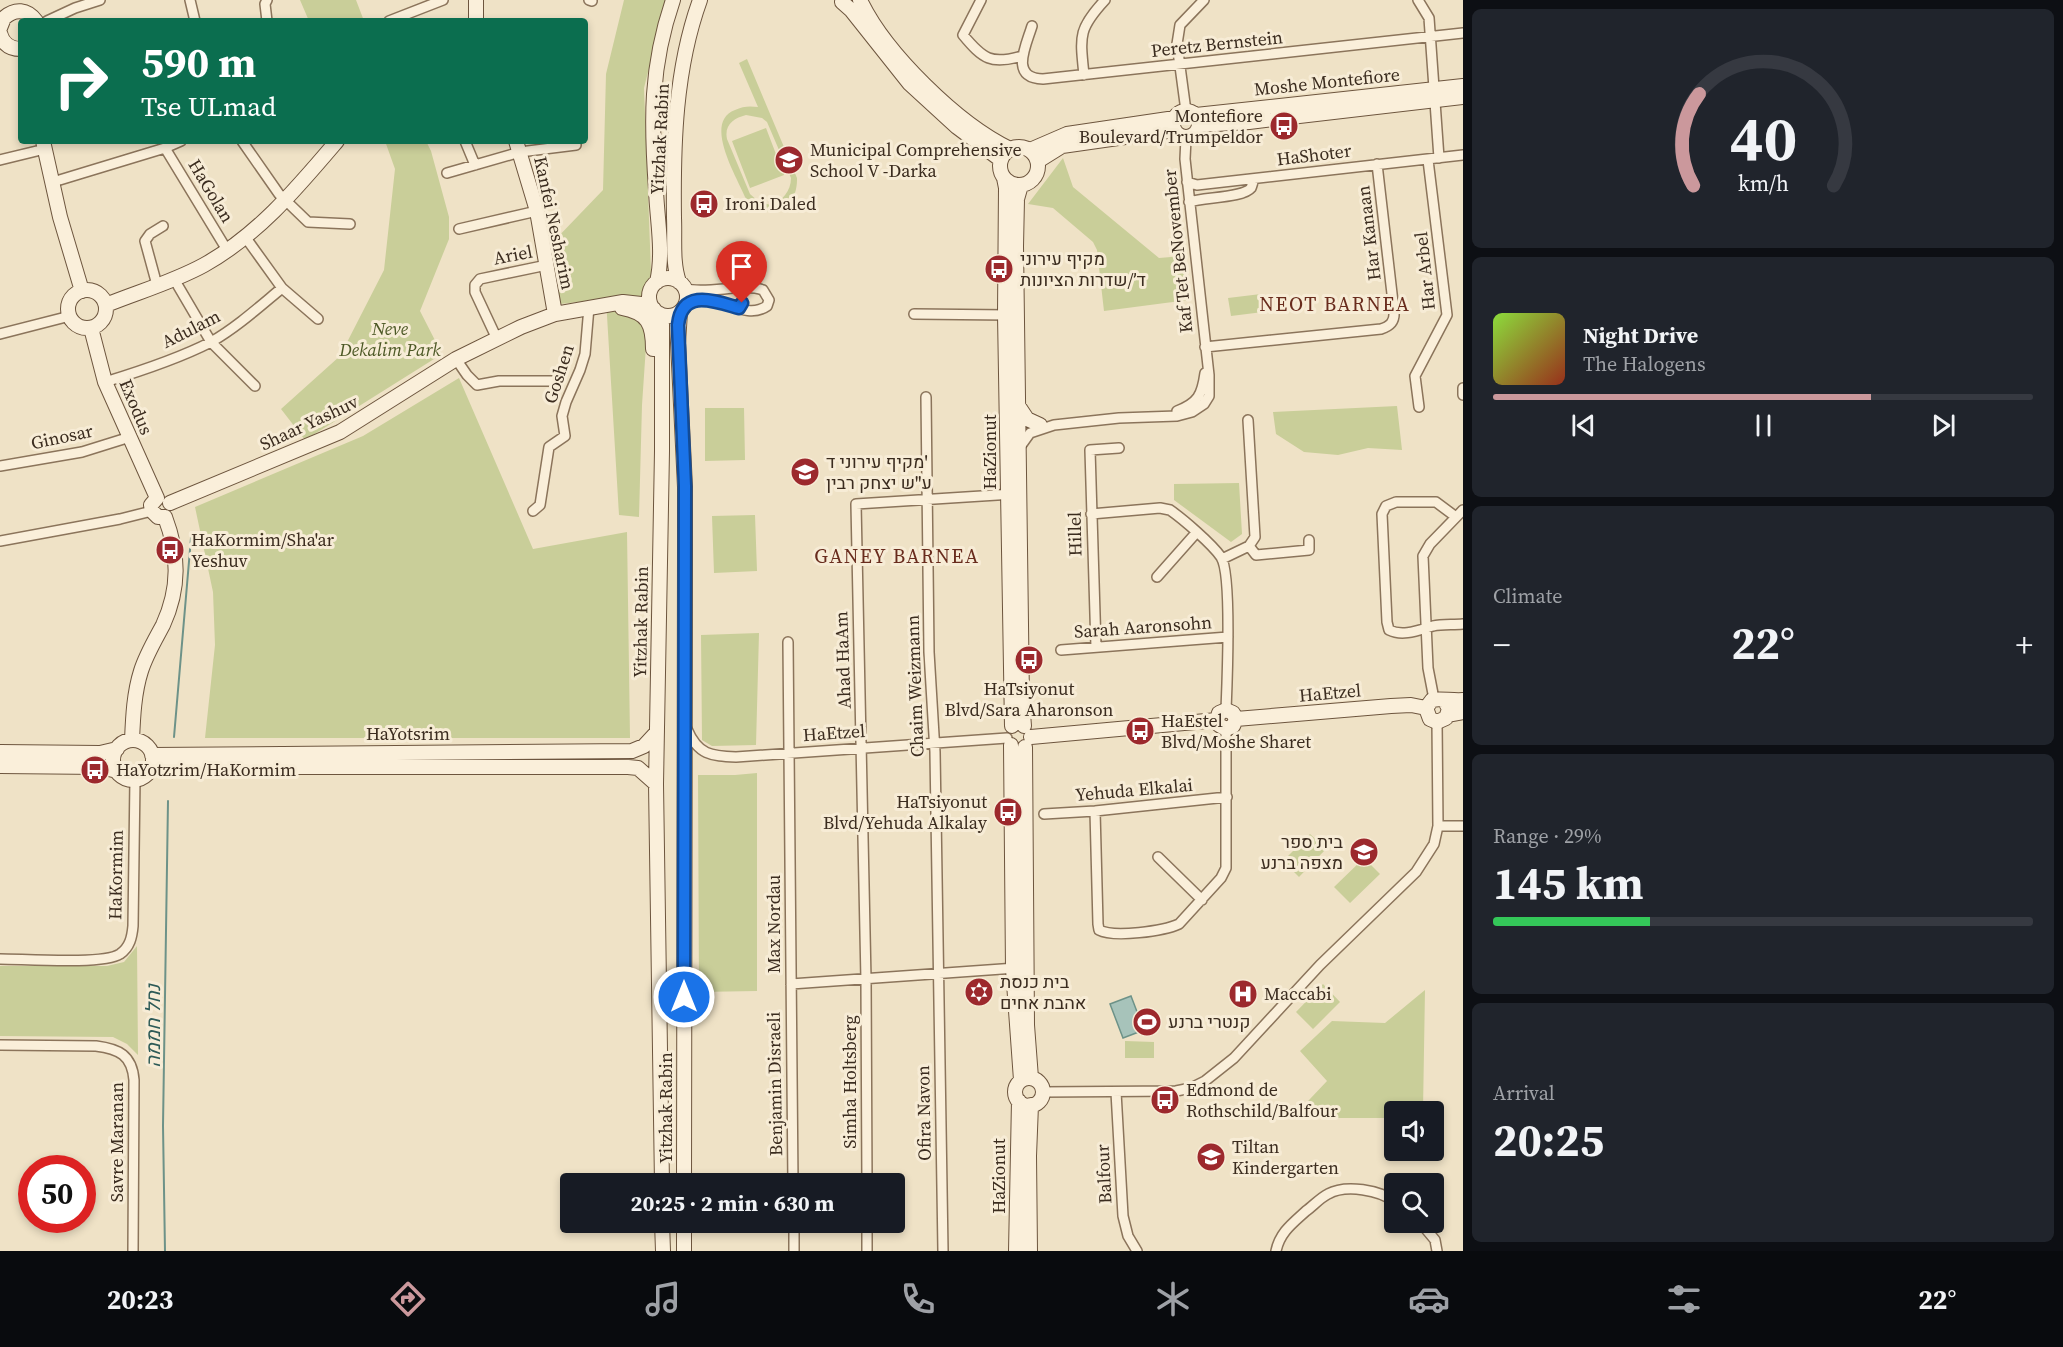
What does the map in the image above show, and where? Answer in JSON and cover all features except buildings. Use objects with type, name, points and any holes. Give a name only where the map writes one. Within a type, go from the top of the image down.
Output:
[{"type":"street","points":[[53,18],[99,0]]},
{"type":"street","points":[[190,0],[194,18]]},
{"type":"street","points":[[267,0],[265,4],[267,18]]},
{"type":"street","points":[[397,18],[443,0]]},
{"type":"street","points":[[476,0],[476,18]]},
{"type":"street","name":"Yitzhak Rabin","points":[[656,283],[659,249],[652,101],[656,62],[673,0]]},
{"type":"street","name":"Yitzhak Rabin","points":[[682,285],[675,263],[674,199],[677,116],[688,40],[700,0]]},
{"type":"street","points":[[860,0],[891,47],[909,68],[1005,155]]},
{"type":"street","points":[[981,0],[963,35],[979,54],[1007,60],[1022,56],[1032,26]]},
{"type":"street","points":[[1084,75],[1082,30],[1089,17],[1105,0]]},
{"type":"street","name":"Kaf Tet BeNovember","points":[[1019,432],[1027,427],[1167,415],[1190,406],[1198,399],[1204,382],[1206,361],[1187,182],[1186,123],[1177,44],[1180,25],[1204,0]]},
{"type":"street","points":[[1418,0],[1429,18],[1439,158]]},
{"type":"street","points":[[842,1],[909,83],[957,127],[1005,155]]},
{"type":"street","points":[[18,48],[8,46],[0,34],[4,18],[10,6],[28,13],[33,18]]},
{"type":"street","name":"Peretz Bernstein","points":[[1022,56],[1022,66],[1033,79],[1463,33]]},
{"type":"street","name":"Moshe Montefiore","points":[[1034,156],[1067,134],[1186,123],[1435,94],[1463,86]]},
{"type":"street","name":"Moshe Montefiore","points":[[1435,94],[1463,97]]},
{"type":"street","name":"HaGolan","points":[[53,182],[174,144]]},
{"type":"street","points":[[244,144],[279,194],[308,222],[350,224]]},
{"type":"street","points":[[106,304],[203,266],[246,238],[286,200],[334,144]]},
{"type":"street","points":[[466,144],[475,165]]},
{"type":"street","points":[[0,160],[44,145],[60,217],[82,291]]},
{"type":"street","points":[[447,173],[475,165],[518,146],[576,145]]},
{"type":"street","name":"Kanfei Nesharim","points":[[518,146],[537,211],[555,314]]},
{"type":"street","points":[[1020,147],[1034,156],[1038,168],[1033,179],[1022,185],[1015,185],[1004,178],[1000,166],[1005,155],[1020,147]]},
{"type":"street","name":"HaGolan","points":[[165,148],[227,250]]},
{"type":"street","name":"HaShoter","points":[[1187,182],[1197,185],[1463,155]]},
{"type":"street","name":"Har Arbel","points":[[1419,407],[1415,376],[1447,315],[1428,160]]},
{"type":"street","name":"Har Kanaan","points":[[1205,347],[1381,329],[1394,320],[1377,164]]},
{"type":"street","name":"HaZionut","points":[[1004,178],[1011,315],[1018,736],[1027,949],[1026,1079]]},
{"type":"street","name":"HaShoter","points":[[1190,202],[1200,198],[1243,193],[1251,187],[1254,179]]},
{"type":"street","name":"HaZionut","points":[[1014,449],[1019,432],[1019,407],[1011,315],[1017,199],[1022,185]]},
{"type":"street","name":"Ariel","points":[[459,229],[537,211]]},
{"type":"street","points":[[158,285],[145,242],[150,234],[162,226]]},
{"type":"street","points":[[246,238],[282,288],[318,319]]},
{"type":"street","name":"Ariel","points":[[497,339],[475,292],[475,285],[480,279],[547,265]]},
{"type":"street","points":[[671,278],[682,285],[709,291],[755,288],[763,291],[768,297],[768,303],[759,311],[706,299],[683,308],[672,316],[657,312],[650,295],[656,283],[671,278]]},
{"type":"street","points":[[174,279],[210,342],[255,386]]},
{"type":"street","name":"Shaar Yashuv","points":[[623,302],[656,283]]},
{"type":"street","points":[[682,285],[687,297],[683,308]]},
{"type":"street","name":"Adulam","points":[[105,382],[141,371],[210,342],[246,318],[282,288]]},
{"type":"street","points":[[739,308],[746,289]]},
{"type":"street","points":[[82,291],[97,293],[106,304],[105,317],[102,322],[91,328],[81,327],[70,316],[69,304],[72,298],[82,291]]},
{"type":"street","name":"Shaar Yashuv","points":[[0,541],[120,519],[161,507],[340,432],[456,359],[521,327],[555,314],[623,302],[641,304],[657,312]]},
{"type":"street","points":[[596,306],[636,312],[649,322],[653,336],[655,375],[662,402]]},
{"type":"street","name":"Goshen","points":[[533,511],[540,505],[549,447],[565,436],[562,416],[585,354],[596,306]]},
{"type":"street","name":"Yitzhak Rabin","points":[[683,308],[678,343],[685,486],[684,1173]]},
{"type":"street","name":"Yitzhak Rabin","points":[[657,312],[662,402],[656,784],[662,1173]]},
{"type":"street","points":[[914,314],[1011,315]]},
{"type":"street","points":[[0,334],[70,316]]},
{"type":"street","name":"Exodus","points":[[91,328],[105,382],[161,507]]},
{"type":"street","name":"Goshen","points":[[456,359],[477,385],[499,381],[559,381]]},
{"type":"street","points":[[1463,388],[1463,395]]},
{"type":"street","name":"Chaim Weizmann","points":[[926,397],[929,652],[935,744],[940,974]]},
{"type":"street","points":[[1019,407],[1027,419],[1047,425]]},
{"type":"street","points":[[1222,559],[1249,546],[1255,537],[1248,420]]},
{"type":"street","name":"Kaf Tet BeNovember","points":[[1014,449],[1030,433],[1047,425]]},
{"type":"street","name":"Ginosar","points":[[0,466],[82,452],[130,437]]},
{"type":"street","name":"Hillel","points":[[1096,647],[1090,450],[1119,448]]},
{"type":"street","name":"Ahad HaAm","points":[[866,980],[855,504],[1014,494]]},
{"type":"street","points":[[1043,1092],[1176,1091],[1191,1088],[1220,1070],[1234,1058],[1320,965],[1416,872],[1434,844],[1438,826],[1438,709],[1430,686],[1425,629],[1423,556],[1430,544],[1459,514],[1436,502],[1396,502],[1386,506],[1382,514],[1389,630],[1416,632],[1425,629],[1434,626],[1463,624]]},
{"type":"street","points":[[132,740],[135,695],[141,671],[171,604],[175,586],[175,551],[161,507]]},
{"type":"street","points":[[1091,514],[1160,508],[1177,515],[1222,559],[1226,575],[1228,637],[1226,868],[1221,878],[1179,924],[1170,928],[1106,934],[1100,930],[1098,924],[1095,811]]},
{"type":"street","points":[[1157,577],[1196,533]]},
{"type":"street","points":[[1249,546],[1256,555],[1309,550],[1309,540]]},
{"type":"street","name":"Sarah Aaronsohn","points":[[1061,650],[1228,637]]},
{"type":"street","name":"Max Nordau","points":[[788,642],[791,984],[1013,969]]},
{"type":"street","name":"HaEtzel","points":[[1438,709],[1463,700]]},
{"type":"street","name":"HaEtzel","points":[[684,718],[694,742],[706,753],[736,757],[935,744],[1411,705],[1463,712]]},
{"type":"street","name":"HaYotsrim","points":[[151,762],[637,750],[657,732]]},
{"type":"street","name":"HaZionut","points":[[1018,736],[1013,969],[1026,1079]]},
{"type":"street","points":[[0,766],[101,767],[117,771],[125,778],[135,779],[144,776],[151,762],[150,750],[142,742],[126,741],[117,749],[113,758],[117,771]]},
{"type":"street","points":[[0,752],[100,753],[117,749]]},
{"type":"street","name":"HaYotsrim","points":[[247,760],[545,767],[628,766],[638,768],[656,784]]},
{"type":"street","name":"HaKormim","points":[[0,959],[99,960],[119,954],[128,946],[133,926],[135,779]]},
{"type":"street","name":"Yehuda Elkalai","points":[[1044,814],[1227,797]]},
{"type":"street","points":[[1438,826],[1463,826]]},
{"type":"street","points":[[1158,857],[1202,900]]},
{"type":"street","points":[[1026,1025],[1020,983],[1013,969],[1020,964],[1027,949]]},
{"type":"street","name":"Ofira Navon","points":[[940,974],[943,1251]]},
{"type":"street","name":"Simha Holtsberg","points":[[866,980],[867,1173]]},
{"type":"street","name":"Benjamin Disraeli","points":[[791,984],[793,1173]]},
{"type":"street","name":"Savre Maranan","points":[[0,1045],[109,1047],[128,1059],[133,1069],[134,1080],[133,1251]]},
{"type":"street","points":[[1026,1079],[1039,1081],[1043,1092],[1040,1101],[1025,1103],[1016,1089],[1026,1079]]},
{"type":"street","name":"Balfour","points":[[1116,1092],[1123,1216],[1128,1236],[1137,1251]]},
{"type":"street","name":"HaZionut","points":[[1016,1251],[1025,1103]]},
{"type":"street","name":"HaZionut","points":[[1025,1103],[1029,1156],[1030,1251]]},
{"type":"street","points":[[1276,1251],[1280,1237],[1293,1221],[1328,1194],[1335,1191],[1371,1190],[1384,1193]]},
{"type":"street","points":[[662,1233],[663,1251]]},
{"type":"street","points":[[684,1233],[684,1251]]},
{"type":"street","points":[[794,1233],[794,1251]]},
{"type":"street","points":[[867,1233],[867,1251]]},
{"type":"street","points":[[1430,1233],[1435,1239],[1437,1251]]},
{"type":"green space","points":[[300,0],[356,0],[363,18],[308,18]]},
{"type":"green space","points":[[624,0],[666,0],[644,88],[651,272],[642,405],[639,517],[619,515],[606,299],[560,304],[554,241],[603,190],[606,74]]},
{"type":"green space","points":[[747,59],[797,178],[796,189],[787,206],[771,212],[753,206],[745,197],[729,163],[722,137],[722,126],[726,116],[741,108],[758,107],[739,63]],"holes":[[[746,115],[762,118],[767,122],[791,178],[785,195],[771,205],[759,202],[750,194],[726,134],[731,123],[738,118]]]},
{"type":"green space","points":[[766,128],[784,175],[750,188],[732,141]]},
{"type":"green space","name":"Neve Dekalim Park","points":[[386,144],[428,144],[449,217],[449,239],[420,311],[442,354],[305,440],[281,409],[340,356],[384,270],[395,169]]},
{"type":"green space","points":[[1063,158],[1073,187],[1159,258],[1183,256],[1188,300],[1104,311],[1097,250],[1093,242],[1053,208],[1028,204]]},
{"type":"green space","points":[[1261,294],[1263,312],[1231,316],[1228,298]]},
{"type":"green space","points":[[459,378],[533,549],[627,532],[630,738],[205,738],[215,645],[213,592],[195,507],[363,436]]},
{"type":"green space","points":[[1397,406],[1402,450],[1368,448],[1338,455],[1304,452],[1276,434],[1273,412]]},
{"type":"green space","points":[[705,408],[744,408],[745,460],[705,461]]},
{"type":"green space","points":[[1239,483],[1242,534],[1231,542],[1174,500],[1174,484]]},
{"type":"green space","points":[[755,515],[757,571],[714,573],[712,516]]},
{"type":"green space","points":[[759,633],[756,745],[712,746],[702,740],[701,635]]},
{"type":"green space","points":[[757,773],[757,991],[699,992],[698,775]]},
{"type":"green space","points":[[1310,834],[1326,849],[1299,877],[1283,861]]},
{"type":"green space","points":[[1364,858],[1380,874],[1350,903],[1334,887]]},
{"type":"green space","points":[[137,946],[138,1055],[127,1044],[113,1037],[0,1036],[0,966],[107,966],[124,962]]},
{"type":"green space","points":[[1323,984],[1340,1002],[1313,1029],[1296,1012]]},
{"type":"green space","points":[[1425,990],[1423,1101],[1384,1101],[1384,1118],[1292,1118],[1327,1081],[1300,1051],[1332,1021],[1385,1023]]},
{"type":"green space","points":[[1125,1041],[1154,1042],[1154,1058],[1125,1058]]},
{"type":"water","points":[[1131,996],[1144,1030],[1123,1038],[1110,1004]]},
{"type":"waterway","name":"נחל חממה","points":[[174,737],[191,538]]},
{"type":"waterway","name":"נחל חממה","points":[[165,1251],[163,1126],[168,801]]},
{"type":"place","name":"Montefiore Boulevard/Trumpeldor","points":[[1284,126]]},
{"type":"place","name":"Municipal Comprehensive School V -Darka","points":[[789,160]]},
{"type":"place","name":"Ironi Daled","points":[[704,204]]},
{"type":"place","name":"מקיף עירוני ד׳/שדרות הציונות","points":[[999,269]]},
{"type":"place","name":"מקיף עירוני ד' ע\"ש יצחק רבין","points":[[805,472]]},
{"type":"place","name":"HaKormim/Sha'ar Yeshuv","points":[[170,550]]},
{"type":"place","name":"HaTsiyonut Blvd/Sara Aharonson","points":[[1029,660]]},
{"type":"place","name":"HaEstel Blvd/Moshe Sharet","points":[[1140,731]]},
{"type":"place","name":"HaYotzrim/HaKormim","points":[[95,770]]},
{"type":"place","name":"HaTsiyonut Blvd/Yehuda Alkalay","points":[[1008,812]]},
{"type":"place","name":"בית ספר מצפה ברנע","points":[[1364,852]]},
{"type":"place","name":"בית כנסת אהבת אחים","points":[[979,992]]},
{"type":"place","name":"Maccabi","points":[[1243,994]]},
{"type":"place","name":"קנטרי ברנע","points":[[1147,1022]]},
{"type":"place","name":"Edmond de Rothschild/Balfour","points":[[1165,1100]]},
{"type":"place","name":"Tiltan Kindergarten","points":[[1211,1157]]},
{"type":"district","name":"NEOT BARNEA","points":[[1335,304]]},
{"type":"district","name":"GANEY BARNEA","points":[[897,556]]},
{"type":"route","points":[[684,997],[685,486],[678,325],[680,312],[686,305],[702,299],[739,308],[742,303]]}]
